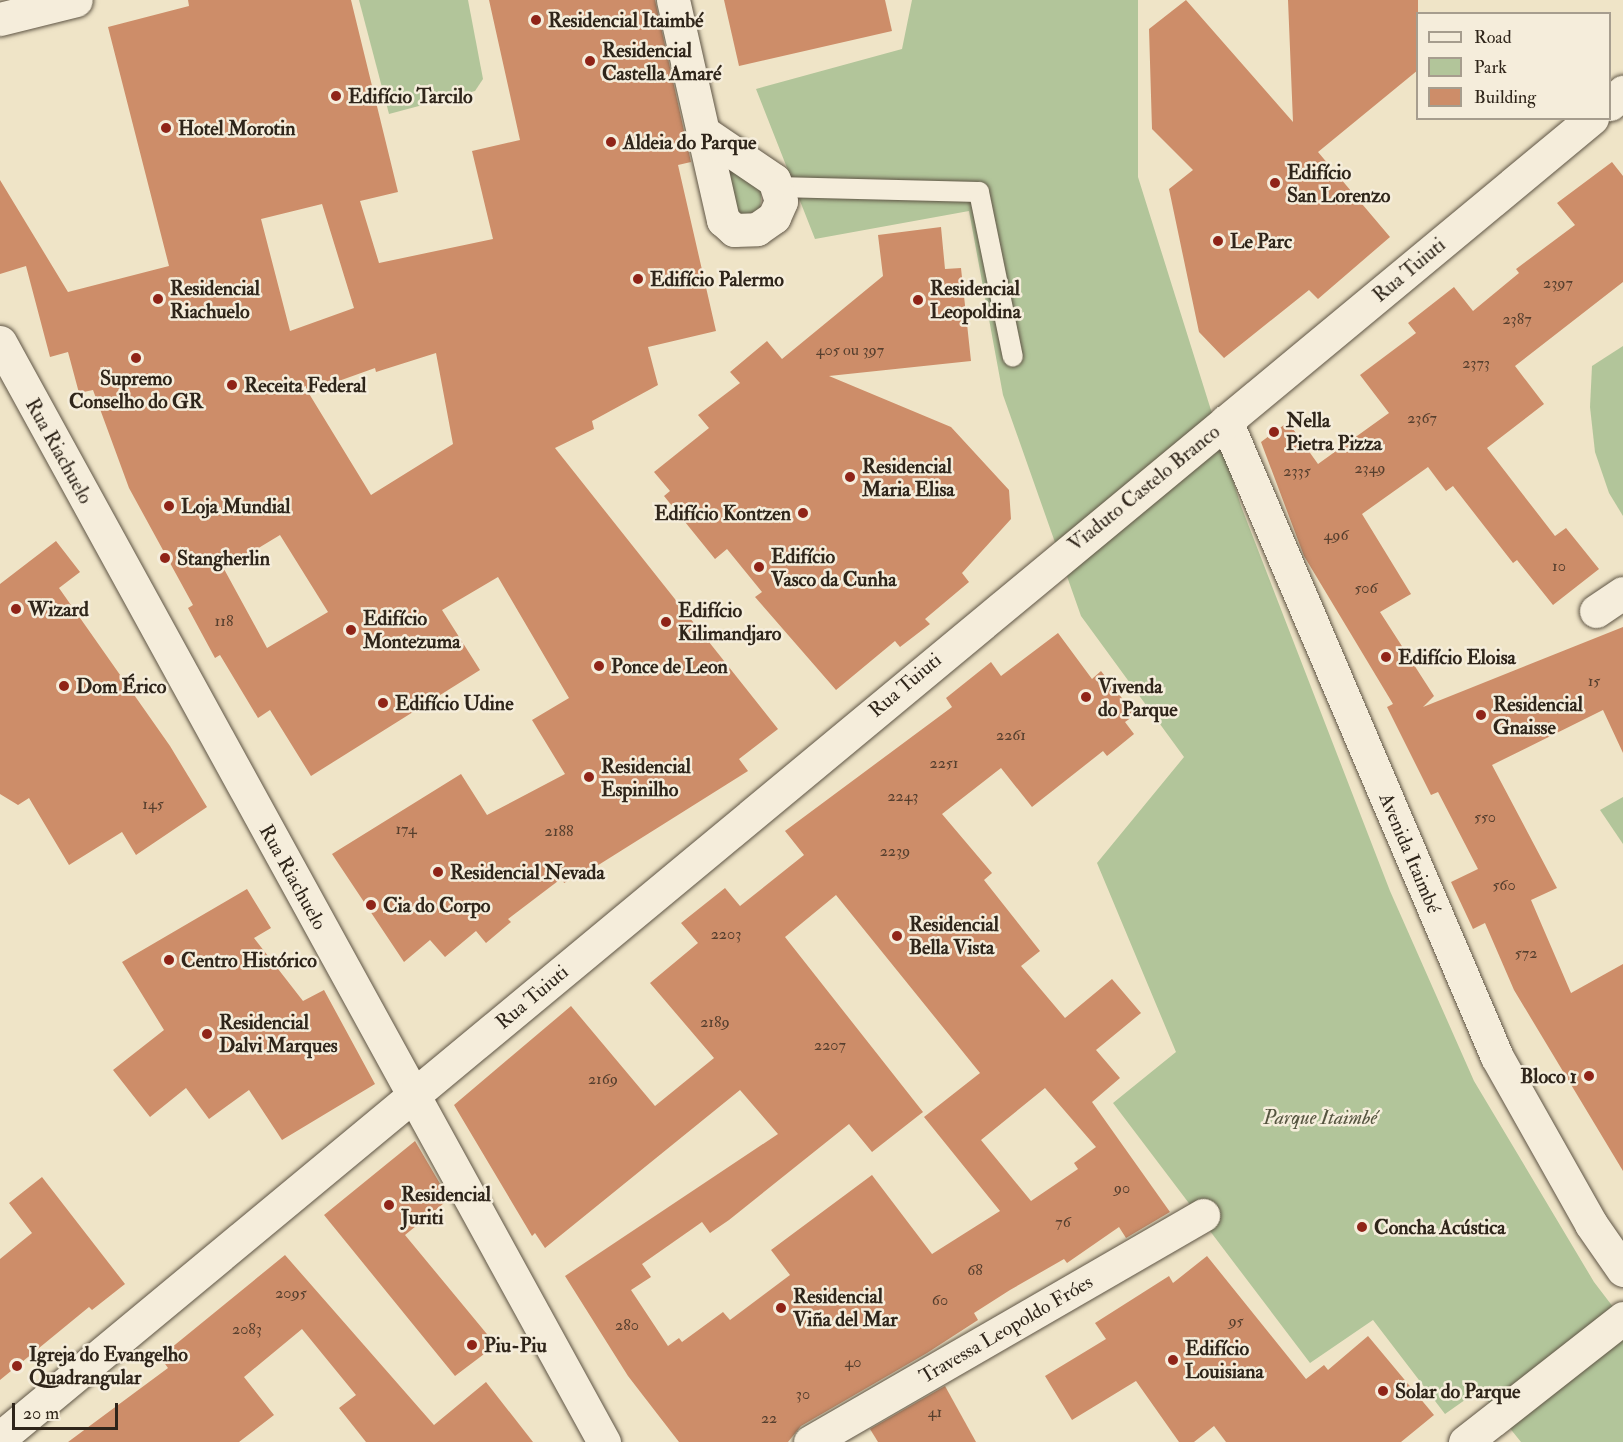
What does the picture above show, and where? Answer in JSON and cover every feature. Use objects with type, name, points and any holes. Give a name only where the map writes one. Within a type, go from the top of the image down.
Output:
[{"type":"street","points":[[0,19],[76,0]]},
{"type":"street","points":[[673,0],[703,132],[723,220],[734,230],[757,229],[774,217],[781,201],[777,188],[752,161],[703,132]]},
{"type":"street","points":[[1611,103],[1623,93]]},
{"type":"street","name":"Rua Tuiuti","points":[[1226,421],[1590,120]]},
{"type":"street","name":"Rua Riachuelo","points":[[0,342],[604,1442]]},
{"type":"street","name":"Viaduto Castelo Branco","points":[[1062,554],[1226,421]]},
{"type":"street","name":"Avenida Itaimbé","points":[[1226,421],[1497,1057],[1591,1224],[1623,1270]]},
{"type":"street","name":"Rua Tuiuti","points":[[0,1438],[1062,554]]},
{"type":"street","points":[[1596,611],[1623,593]]},
{"type":"street","name":"Travessa Leopoldo Fróes","points":[[810,1442],[1203,1215]]},
{"type":"street","points":[[1477,1438],[1623,1318]]},
{"type":"lane","points":[[777,188],[978,186],[1013,357]]},
{"type":"green space","points":[[359,0],[468,0],[483,79],[475,91],[389,114]]},
{"type":"green space","name":"Parque Itaimbé","points":[[912,0],[1138,0],[1138,177],[1241,506],[1390,891],[1474,1081],[1594,1282],[1623,1320],[1623,1442],[1521,1442],[1479,1390],[1445,1414],[1373,1320],[1310,1363],[1113,1103],[1176,1052],[1097,863],[1184,757],[1081,616],[1003,395],[969,211],[815,239],[756,89],[902,49]]},
{"type":"green space","points":[[723,154],[762,184],[760,211],[740,215],[733,209]]},
{"type":"green space","points":[[1623,346],[1623,516],[1609,493],[1595,452],[1590,407],[1592,366]]},
{"type":"green space","points":[[1623,797],[1623,844],[1600,810]]},
{"type":"building","points":[[188,0],[351,0],[398,192],[360,201],[379,263],[493,239],[472,151],[520,140],[489,0],[655,0],[691,162],[678,165],[716,331],[648,347],[658,385],[592,421],[594,429],[555,448],[778,729],[739,759],[748,771],[600,864],[564,883],[562,878],[508,919],[511,922],[486,943],[476,931],[445,957],[430,940],[404,962],[332,854],[461,774],[487,815],[565,774],[532,720],[569,698],[498,577],[442,610],[480,670],[311,776],[270,710],[258,718],[220,655],[215,658],[188,608],[193,605],[129,488],[93,390],[79,393],[68,352],[50,357],[26,266],[0,274],[0,180],[68,292],[169,266],[108,27],[189,6]],"holes":[[[322,204],[354,308],[290,331],[261,219]],[[436,353],[453,444],[371,495],[308,392],[375,368],[376,372]],[[280,535],[328,612],[267,648],[224,569]]]},
{"type":"building","points":[[724,0],[885,0],[892,31],[739,66]]},
{"type":"building","points":[[1186,0],[1293,122],[1288,0],[1418,0],[1416,72],[1318,152],[1390,237],[1318,299],[1309,290],[1224,358],[1199,332],[1169,189],[1193,170],[1152,129],[1149,29]]},
{"type":"building","points":[[1612,162],[1623,176],[1623,282],[1515,366],[1544,404],[1487,448],[1555,536],[1566,528],[1599,569],[1553,605],[1517,560],[1513,563],[1453,486],[1446,491],[1428,467],[1362,514],[1411,594],[1380,612],[1434,696],[1423,707],[1623,627],[1623,753],[1603,710],[1492,765],[1557,888],[1531,900],[1571,993],[1623,964],[1623,1171],[1514,990],[1485,923],[1473,929],[1451,882],[1478,869],[1438,792],[1431,795],[1387,707],[1393,704],[1304,556],[1261,442],[1288,422],[1318,464],[1389,413],[1360,375],[1416,333],[1408,323],[1454,287],[1473,311],[1519,273],[1516,269],[1575,225],[1557,203]]},
{"type":"building","points":[[941,227],[945,269],[961,268],[971,361],[829,376],[951,427],[1009,490],[1011,519],[962,573],[969,582],[925,619],[930,624],[900,647],[895,641],[836,690],[755,597],[762,592],[727,549],[715,559],[664,496],[670,491],[654,472],[709,428],[698,415],[740,383],[730,372],[767,341],[782,359],[883,276],[878,235]]},
{"type":"building","points":[[56,541],[80,572],[59,588],[170,746],[207,807],[136,855],[122,832],[69,865],[29,798],[18,805],[0,794],[0,584]]},
{"type":"building","points":[[1058,633],[1092,679],[1101,671],[1135,715],[1125,722],[1134,734],[1107,756],[1103,751],[1032,807],[1001,768],[942,814],[992,873],[984,880],[1040,951],[1021,966],[1065,1018],[1112,979],[1141,1013],[1096,1050],[1120,1078],[1092,1102],[1170,1212],[1126,1238],[1119,1227],[1067,1263],[1064,1259],[1010,1290],[974,1313],[978,1320],[927,1353],[801,1426],[788,1442],[679,1442],[628,1376],[565,1276],[778,1134],[740,1090],[545,1248],[535,1233],[532,1236],[454,1105],[571,1006],[655,1106],[714,1058],[650,983],[698,943],[681,923],[725,888],[740,906],[804,855],[785,831],[952,707],[946,698],[991,662],[1001,676]],"holes":[[[836,895],[980,1073],[924,1117],[1000,1211],[932,1254],[872,1175],[771,1250],[790,1275],[730,1320],[723,1312],[682,1342],[679,1338],[668,1346],[631,1290],[651,1277],[642,1264],[702,1222],[710,1233],[849,1124],[872,1152],[923,1112],[785,937]],[[1045,1088],[1096,1147],[1074,1163],[1078,1169],[1031,1201],[981,1140]]]},
{"type":"building","points":[[247,889],[271,928],[254,938],[303,1001],[324,990],[375,1084],[282,1140],[249,1090],[209,1119],[186,1088],[150,1117],[113,1070],[164,1030],[122,962]]},
{"type":"building","points":[[415,1141],[449,1199],[405,1235],[496,1345],[455,1376],[324,1215]]},
{"type":"building","points":[[42,1177],[125,1284],[92,1310],[89,1307],[0,1380],[0,1259],[32,1233],[9,1203]]},
{"type":"building","points":[[285,1255],[434,1425],[486,1382],[533,1442],[366,1442],[339,1408],[356,1395],[302,1329],[244,1377],[274,1415],[239,1442],[68,1442],[168,1368],[160,1357]]},
{"type":"building","points":[[1207,1256],[1306,1379],[1324,1365],[1328,1370],[1368,1336],[1434,1415],[1401,1442],[1226,1442],[1214,1426],[1194,1442],[1179,1442],[1136,1381],[1072,1420],[1045,1376],[1106,1339],[1095,1323],[1169,1276],[1173,1283]]},
{"type":"building","points":[[945,1386],[976,1442],[878,1442],[870,1429]]},
{"type":"place","name":"Residencial Itaimbé","points":[[536,20]]},
{"type":"place","name":"Residencial Castella Amaré","points":[[590,61]]},
{"type":"place","name":"Edifício Tarcilo","points":[[336,96]]},
{"type":"place","name":"Hotel Morotin","points":[[166,128]]},
{"type":"place","name":"Aldeia do Parque","points":[[611,142]]},
{"type":"place","name":"Edifício San Lorenzo","points":[[1275,183]]},
{"type":"place","name":"Le Parc","points":[[1218,241]]},
{"type":"place","name":"Edifício Palermo","points":[[638,279]]},
{"type":"place","name":"Residencial Riachuelo","points":[[158,299]]},
{"type":"place","name":"Residencial Leopoldina","points":[[918,300]]},
{"type":"place","name":"Supremo Conselho do GR","points":[[136,358]]},
{"type":"place","name":"Receita Federal","points":[[232,385]]},
{"type":"place","name":"Nella Pietra Pizza","points":[[1274,432]]},
{"type":"place","name":"Residencial Maria Elisa","points":[[850,477]]},
{"type":"place","name":"Loja Mundial","points":[[169,506]]},
{"type":"place","name":"Edifício Kontzen","points":[[803,513]]},
{"type":"place","name":"Stangherlin","points":[[165,558]]},
{"type":"place","name":"Edifício Vasco da Cunha","points":[[759,567]]},
{"type":"place","name":"Wizard","points":[[16,609]]},
{"type":"place","name":"Edifício Kilimandjaro","points":[[666,622]]},
{"type":"place","name":"Edifício Montezuma","points":[[351,630]]},
{"type":"place","name":"Edifício Eloisa","points":[[1386,657]]},
{"type":"place","name":"Ponce de Leon","points":[[599,666]]},
{"type":"place","name":"Dom Érico","points":[[64,686]]},
{"type":"place","name":"Vivenda do Parque","points":[[1086,697]]},
{"type":"place","name":"Edifício Udine","points":[[383,703]]},
{"type":"place","name":"Residencial Gnaisse","points":[[1481,715]]},
{"type":"place","name":"Residencial Espinilho","points":[[589,777]]},
{"type":"place","name":"Residencial Nevada","points":[[438,872]]},
{"type":"place","name":"Cia do Corpo","points":[[371,905]]},
{"type":"place","name":"Residencial Bella Vista","points":[[897,936]]},
{"type":"place","name":"Centro Histórico","points":[[169,960]]},
{"type":"place","name":"Residencial Dalvi Marques","points":[[207,1034]]},
{"type":"place","name":"Bloco 1","points":[[1589,1076]]},
{"type":"place","name":"Residencial Juriti","points":[[389,1205]]},
{"type":"place","name":"Concha Acústica","points":[[1362,1227]]},
{"type":"place","name":"Residencial Viña del Mar","points":[[781,1308]]},
{"type":"place","name":"Piu-Piu","points":[[472,1345]]},
{"type":"place","name":"Edifício Louisiana","points":[[1173,1360]]},
{"type":"place","name":"Igreja do Evangelho Quadrangular","points":[[17,1366]]},
{"type":"place","name":"Solar do Parque","points":[[1383,1391]]}]
